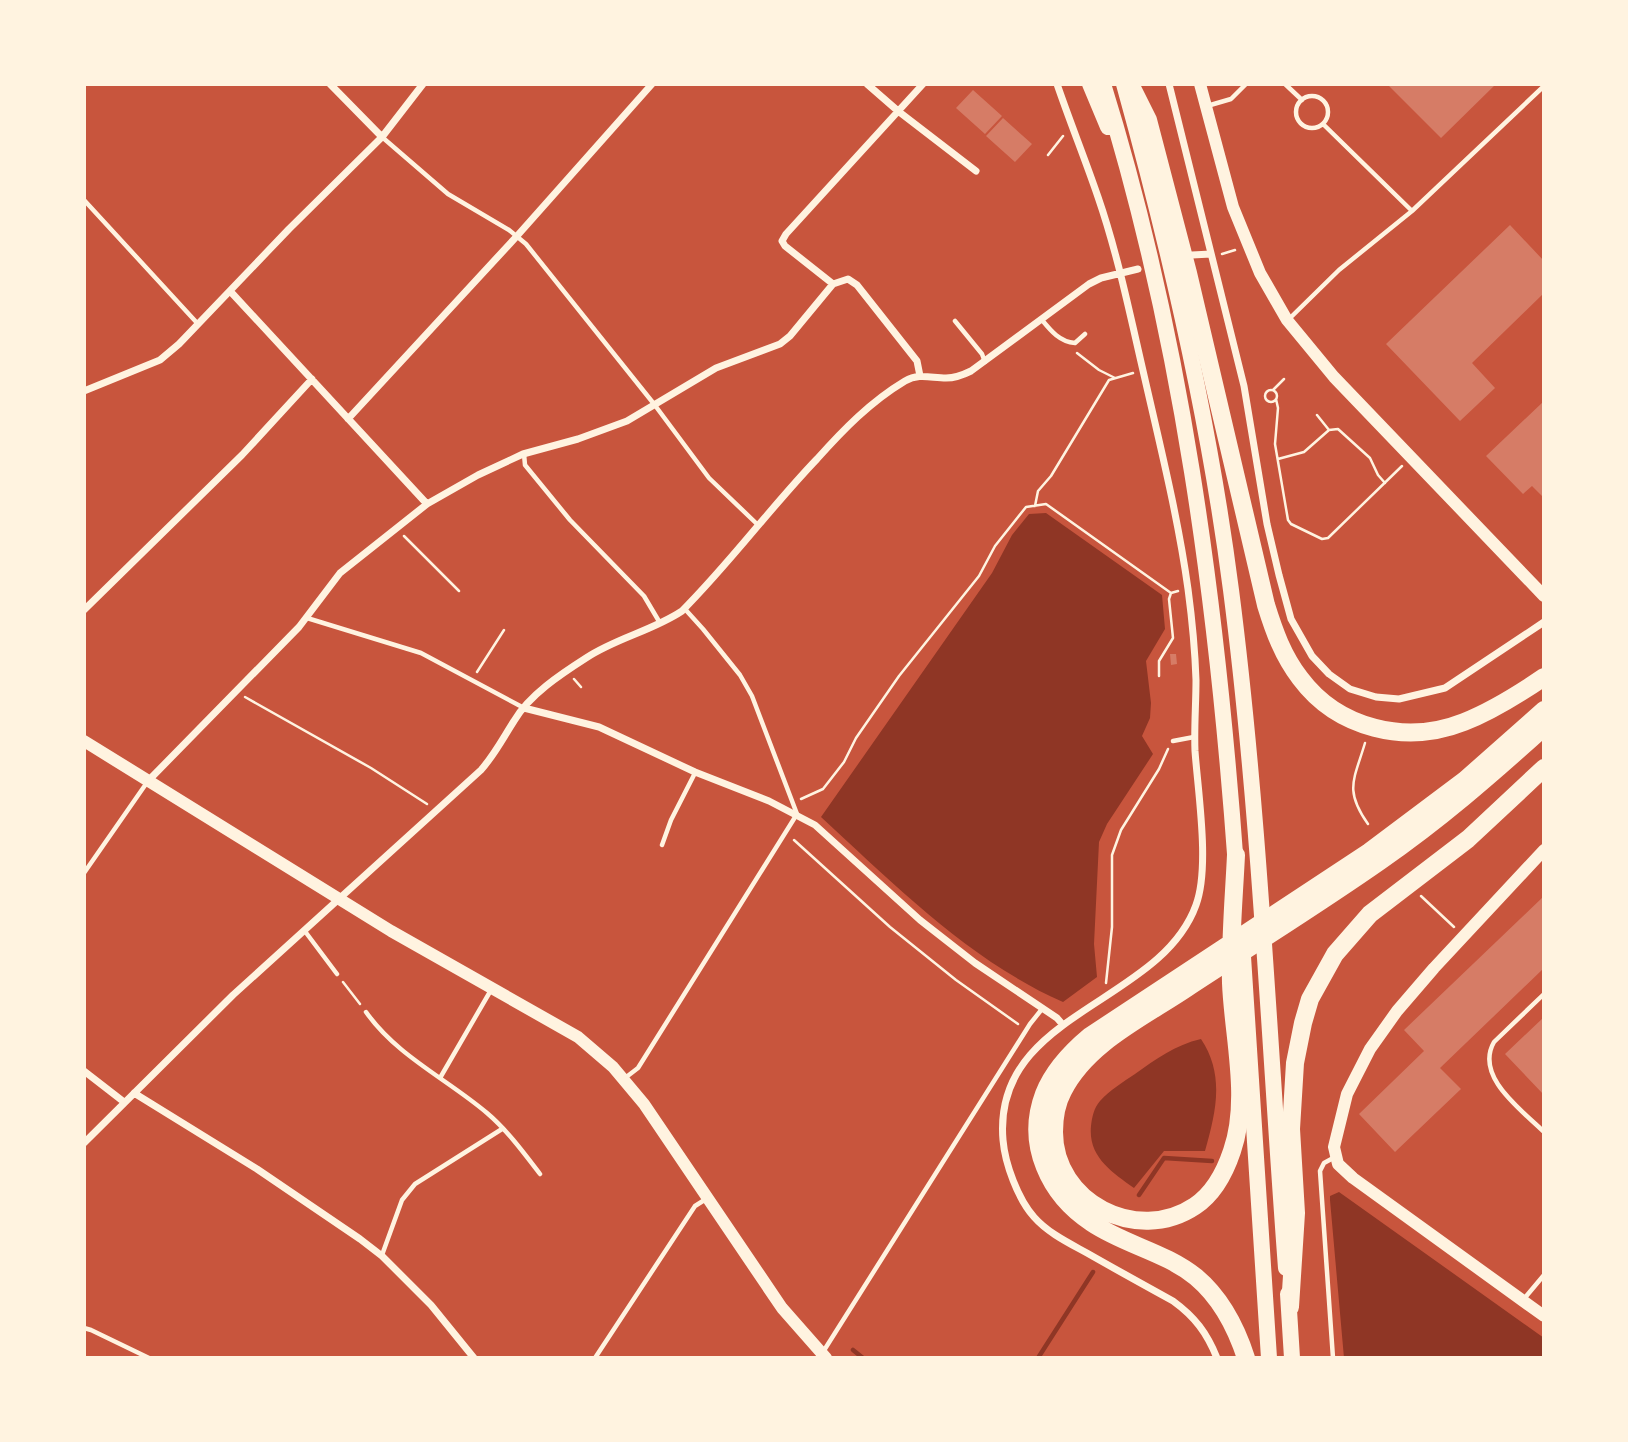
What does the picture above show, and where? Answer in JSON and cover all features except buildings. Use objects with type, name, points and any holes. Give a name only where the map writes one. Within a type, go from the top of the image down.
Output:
[{"type":"highway","points":[[1090,84],[1125,164]]},
{"type":"highway","points":[[1103,84],[1148,253],[1176,381],[1206,560],[1220,671],[1236,855],[1269,1358]]},
{"type":"highway","points":[[1124,84],[1154,191],[1184,320],[1231,589],[1258,872],[1292,1358]]},
{"type":"highway","points":[[1130,84],[1148,120],[1154,191]]},
{"type":"highway","points":[[1138,84],[1188,273],[1266,605],[1279,643],[1298,676],[1317,697],[1344,716],[1374,728],[1403,733],[1462,723],[1544,677]]},
{"type":"highway","points":[[1285,916],[1465,780],[1544,710]]},
{"type":"highway","points":[[1245,1358],[1231,1321],[1206,1286],[1170,1261],[1107,1232],[1079,1215],[1066,1203],[1047,1175],[1038,1141],[1044,1092],[1074,1049],[1110,1022],[1213,963],[1285,916],[1381,860],[1477,788],[1544,727]]},
{"type":"highway","points":[[1290,1307],[1296,1213],[1291,1129],[1295,1063],[1303,1023],[1316,988],[1335,954],[1370,914],[1468,839],[1544,768]]},
{"type":"highway","points":[[1213,963],[1109,1040],[1079,1066],[1060,1096],[1056,1110],[1054,1142],[1062,1170],[1080,1195],[1107,1214],[1121,1219],[1145,1221],[1176,1215],[1195,1206],[1222,1175],[1233,1149],[1239,1095],[1231,982],[1236,855]]},
{"type":"street","points":[[330,84],[382,137]]},
{"type":"street","points":[[84,391],[160,360],[382,137],[423,84]]},
{"type":"street","points":[[348,419],[517,236],[652,84]]},
{"type":"street","points":[[867,84],[976,171]]},
{"type":"street","points":[[833,284],[782,241],[923,84]]},
{"type":"street","points":[[1057,84],[1098,198],[1120,272],[1164,463],[1188,588],[1195,674],[1194,737],[1203,864],[1195,906],[1179,935],[1153,962],[1063,1025],[1038,1045],[1025,1060],[1012,1084],[1005,1107],[1004,1152],[1026,1206],[1041,1224],[1189,1313],[1208,1336],[1217,1358]]},
{"type":"street","points":[[1169,84],[1246,397],[1265,514],[1285,600],[1299,635],[1321,667],[1363,694],[1387,699],[1415,696],[1445,688],[1544,622]]},
{"type":"street","points":[[1200,84],[1238,220],[1260,273],[1287,320],[1334,377],[1544,596]]},
{"type":"street","points":[[1192,255],[1211,254]]},
{"type":"street","points":[[84,1143],[233,995],[493,757],[524,708],[584,659],[660,623],[684,608],[859,416],[877,400],[908,379],[920,376],[960,376],[986,362],[1089,284],[1120,272],[1138,269]]},
{"type":"street","points":[[149,781],[307,618],[340,573],[427,504],[498,464],[627,421],[716,368],[787,340],[833,284],[848,279],[857,285],[916,361],[920,376]]},
{"type":"street","points":[[230,291],[427,504]]},
{"type":"street","points":[[84,610],[242,455],[312,379]]},
{"type":"street","points":[[524,708],[599,727],[695,772],[797,814],[815,825],[920,920],[964,955],[1043,1008],[1063,1025]]},
{"type":"street","points":[[84,741],[339,899],[578,1037],[599,1054],[624,1079],[667,1137],[782,1308],[823,1357]]},
{"type":"street","points":[[1544,850],[1434,968],[1380,1033],[1347,1094],[1336,1135],[1335,1157],[1353,1178],[1544,1316]]},
{"type":"street","points":[[84,1071],[124,1102]]},
{"type":"street","points":[[134,1093],[302,1198],[382,1256],[431,1305],[474,1358]]},
{"type":"lane","points":[[1206,106],[1231,99],[1246,84]]},
{"type":"lane","points":[[1285,84],[1302,100]]},
{"type":"lane","points":[[1287,320],[1339,270],[1412,211],[1544,86]]},
{"type":"lane","points":[[1313,96],[1322,100],[1328,109],[1323,124],[1313,128],[1299,121],[1296,111],[1302,100],[1313,96]]},
{"type":"lane","points":[[1323,124],[1412,211]]},
{"type":"lane","points":[[382,137],[448,194],[517,236],[654,404],[709,478],[758,525]]},
{"type":"lane","points":[[84,200],[198,324]]},
{"type":"lane","points":[[1042,320],[1060,339],[1068,343],[1075,343],[1085,334]]},
{"type":"lane","points":[[955,321],[986,362]]},
{"type":"lane","points":[[523,454],[525,465],[593,545],[644,596],[660,623]]},
{"type":"lane","points":[[624,1079],[638,1068],[797,814],[752,696],[740,675],[684,608]]},
{"type":"lane","points":[[307,618],[335,629],[410,649],[524,708]]},
{"type":"lane","points":[[1172,741],[1194,737]]},
{"type":"lane","points":[[662,845],[695,772]]},
{"type":"lane","points":[[84,873],[149,781]]},
{"type":"lane","points":[[304,930],[337,974]]},
{"type":"lane","points":[[440,1078],[491,989]]},
{"type":"lane","points":[[1544,995],[1494,1042],[1489,1050],[1489,1064],[1499,1086],[1544,1132]]},
{"type":"lane","points":[[823,1357],[1043,1008]]},
{"type":"lane","points":[[366,1012],[380,1032],[489,1114],[540,1174]]},
{"type":"lane","points":[[382,1256],[406,1193],[415,1184],[502,1129]]},
{"type":"lane","points":[[1333,1358],[1320,1171],[1324,1163],[1335,1157]]},
{"type":"lane","points":[[595,1358],[695,1206],[706,1198]]},
{"type":"lane","points":[[1523,1301],[1544,1275]]},
{"type":"lane","points":[[84,1328],[149,1358]]},
{"type":"path","points":[[1048,155],[1061,138]]},
{"type":"path","points":[[1222,254],[1236,250]]},
{"type":"path","points":[[1068,343],[1089,363],[1115,378]]},
{"type":"path","points":[[1035,506],[1038,491],[1051,477],[1109,380],[1143,371]]},
{"type":"path","points":[[1264,395],[1284,379]]},
{"type":"path","points":[[1273,390],[1277,394],[1278,408],[1275,444],[1288,520],[1291,524],[1322,539],[1328,538],[1404,464]]},
{"type":"path","points":[[1258,395],[1264,395]]},
{"type":"path","points":[[1264,395],[1269,401],[1276,399]]},
{"type":"path","points":[[1317,415],[1329,430]]},
{"type":"path","points":[[1278,458],[1310,449],[1329,430],[1338,429],[1370,458],[1378,475],[1385,482]]},
{"type":"path","points":[[792,803],[823,789],[844,762],[856,738],[899,676],[979,576],[1022,510],[1046,504],[1171,593]]},
{"type":"path","points":[[395,528],[459,591]]},
{"type":"path","points":[[1171,593],[1188,588]]},
{"type":"path","points":[[1159,676],[1159,661],[1173,638],[1169,599],[1171,593]]},
{"type":"path","points":[[471,680],[504,629]]},
{"type":"path","points":[[573,678],[581,687]]},
{"type":"path","points":[[236,692],[371,768],[437,810]]},
{"type":"path","points":[[1366,740],[1352,786],[1352,795],[1368,824]]},
{"type":"path","points":[[1104,997],[1111,948],[1112,855],[1121,830],[1159,769],[1172,741]]},
{"type":"path","points":[[785,835],[796,841],[890,927],[956,981],[1027,1030]]},
{"type":"path","points":[[1421,895],[1455,927]]},
{"type":"path","points":[[337,974],[366,1012]]},
{"type":"shaded area","points":[[1046,513],[1162,595],[1165,629],[1146,661],[1151,703],[1150,718],[1142,736],[1153,754],[1107,824],[1099,842],[1094,944],[1097,977],[1063,1002],[1029,985],[965,943],[906,895],[821,817],[992,573],[1012,535],[1029,514]]},
{"type":"shaded area","points":[[1201,1039],[1209,1053],[1216,1080],[1215,1108],[1205,1151],[1164,1151],[1134,1188],[1103,1163],[1093,1147],[1091,1123],[1095,1110],[1108,1093],[1151,1063],[1174,1049]]},
{"type":"shaded area","points":[[1339,1192],[1544,1338],[1544,1358],[1344,1358],[1330,1200],[1330,1196]]},
{"type":"waterway","points":[[1139,1195],[1164,1158],[1212,1161]]},
{"type":"waterway","points":[[1038,1358],[1093,1272]]},
{"type":"waterway","points":[[853,1350],[863,1358]]}]
